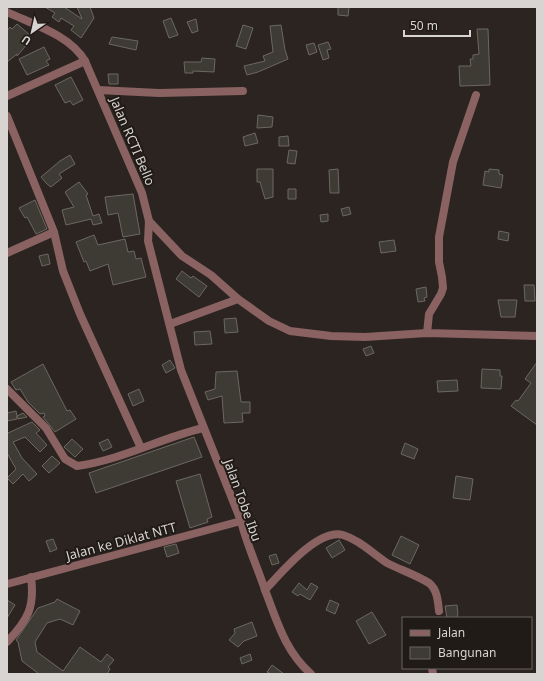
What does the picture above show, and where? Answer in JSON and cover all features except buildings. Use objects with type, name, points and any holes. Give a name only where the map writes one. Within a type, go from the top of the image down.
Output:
[{"type":"street","name":"Jalan RCTI Bello","points":[[7,12],[65,41],[82,54],[142,193],[149,221],[148,241],[170,324]]},
{"type":"street","points":[[7,96],[85,61]]},
{"type":"street","points":[[98,90],[152,93],[243,91]]},
{"type":"street","points":[[427,333],[429,314],[441,294],[442,288],[442,277],[439,262],[439,237],[453,162],[476,95]]},
{"type":"street","points":[[7,116],[54,232],[63,271],[80,314],[141,448]]},
{"type":"street","points":[[149,221],[182,256],[211,275],[238,299],[269,321],[300,334],[365,336],[427,333],[537,336]]},
{"type":"street","points":[[7,253],[54,232]]},
{"type":"street","points":[[170,324],[238,299]]},
{"type":"street","name":"Jalan Tobe Ibu","points":[[170,324],[181,370],[241,520],[247,546],[265,590],[277,626],[288,648],[300,664],[311,674]]},
{"type":"street","points":[[7,389],[38,418],[65,459],[78,466],[141,448],[175,435],[204,428]]},
{"type":"street","name":"Jalan ke Diklat NTT","points":[[7,584],[31,576],[116,556],[241,520]]},
{"type":"street","points":[[265,590],[305,550],[328,535],[342,535],[359,543],[386,562],[429,583],[437,596],[439,611]]},
{"type":"street","points":[[7,642],[27,616],[31,606],[33,595],[31,576]]}]
